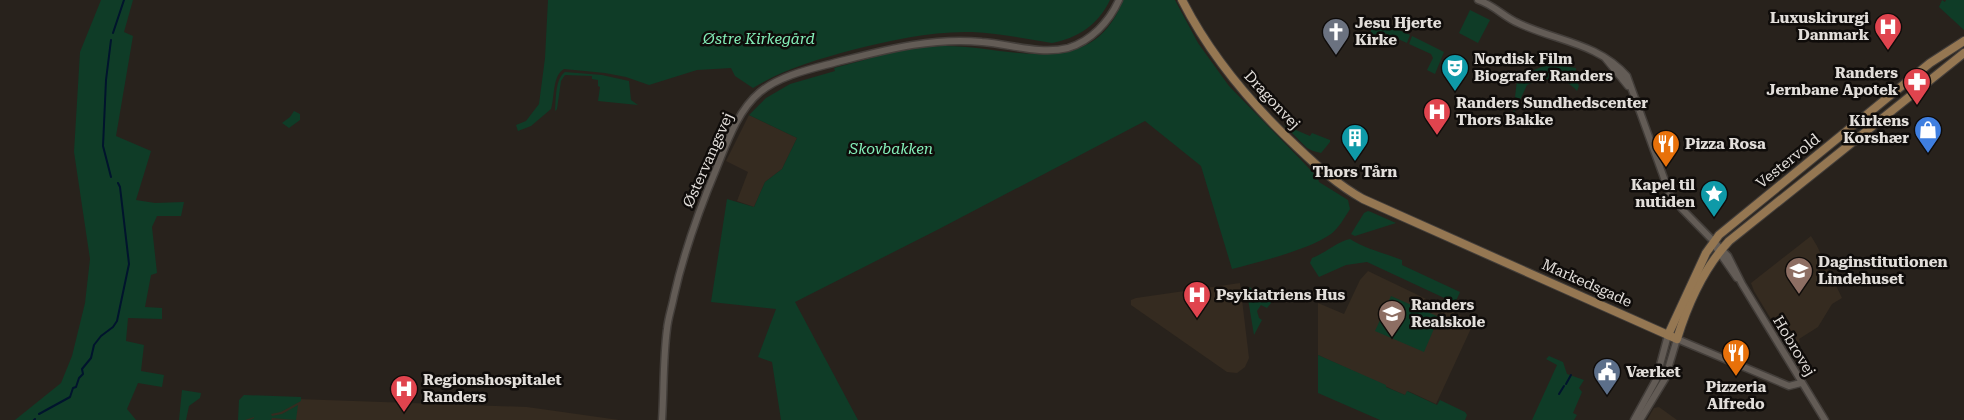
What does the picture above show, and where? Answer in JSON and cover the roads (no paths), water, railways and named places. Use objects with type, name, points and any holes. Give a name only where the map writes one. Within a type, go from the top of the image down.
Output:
[{"type":"main road","name":"Dragonvej","points":[[1182,0],[1220,64],[1246,94],[1321,169],[1346,189],[1363,199]]},
{"type":"main road","name":"Vestervold","points":[[1668,335],[1701,263],[1713,242],[1727,228],[1930,63],[1964,41]]},
{"type":"main road","name":"Vestervold","points":[[1677,338],[1695,291],[1708,267],[1720,251],[1803,181],[1964,53]]},
{"type":"main road","name":"Markedsgade","points":[[1363,199],[1677,338]]},
{"type":"street","name":"Østervangsvej","points":[[662,420],[667,329],[683,256],[723,151],[737,122],[759,92],[796,74],[900,46],[960,41],[1042,50],[1068,48],[1081,42],[1102,27],[1119,0]]},
{"type":"street","name":"Hobrovej","points":[[1481,1],[1518,24],[1579,44],[1616,63],[1633,91],[1669,192],[1720,251],[1824,420]]},
{"type":"street","points":[[1634,420],[1656,380],[1668,335]]},
{"type":"street","points":[[1640,420],[1665,379],[1677,338]]},
{"type":"street","name":"Markedsgade","points":[[1677,338],[1789,386],[1801,383]]},
{"type":"waterway","points":[[113,33],[124,0]]},
{"type":"waterway","points":[[111,40],[106,80],[103,146],[111,177]]},
{"type":"waterway","points":[[39,414],[70,397],[73,388],[76,387],[79,378],[83,374],[82,369],[91,358],[94,345],[117,321],[129,264],[118,183]]},
{"type":"waterway","points":[[1566,384],[1571,375]]},
{"type":"waterway","points":[[1559,394],[1564,386]]},
{"type":"place","name":"Luxuskirurgi Danmark","points":[[1888,51]]},
{"type":"place","name":"Jesu Hjerte Kirke","points":[[1336,56]]},
{"type":"place","name":"Nordisk Film Biografer Randers","points":[[1455,92]]},
{"type":"place","name":"Randers Jernbane Apotek","points":[[1917,106]]},
{"type":"place","name":"Randers Sundhedscenter Thors Bakke","points":[[1437,136]]},
{"type":"place","name":"Kirkens Korshær","points":[[1928,154]]},
{"type":"place","name":"Thors Tårn","points":[[1355,162]]},
{"type":"place","name":"Pizza Rosa","points":[[1666,168]]},
{"type":"place","name":"Kapel til nutiden","points":[[1714,218]]},
{"type":"place","name":"Daginstitutionen Lindehuset","points":[[1799,295]]},
{"type":"place","name":"Psykiatriens Hus","points":[[1197,319]]},
{"type":"place","name":"Randers Realskole","points":[[1392,338]]},
{"type":"place","name":"Pizzeria Alfredo","points":[[1736,377]]},
{"type":"place","name":"Værket","points":[[1607,396]]},
{"type":"place","name":"Regionshospitalet Randers","points":[[404,413]]},
{"type":"park label","name":"Østre Kirkegård","points":[[759,39]]},
{"type":"park label","name":"Skovbakken","points":[[891,149]]}]
